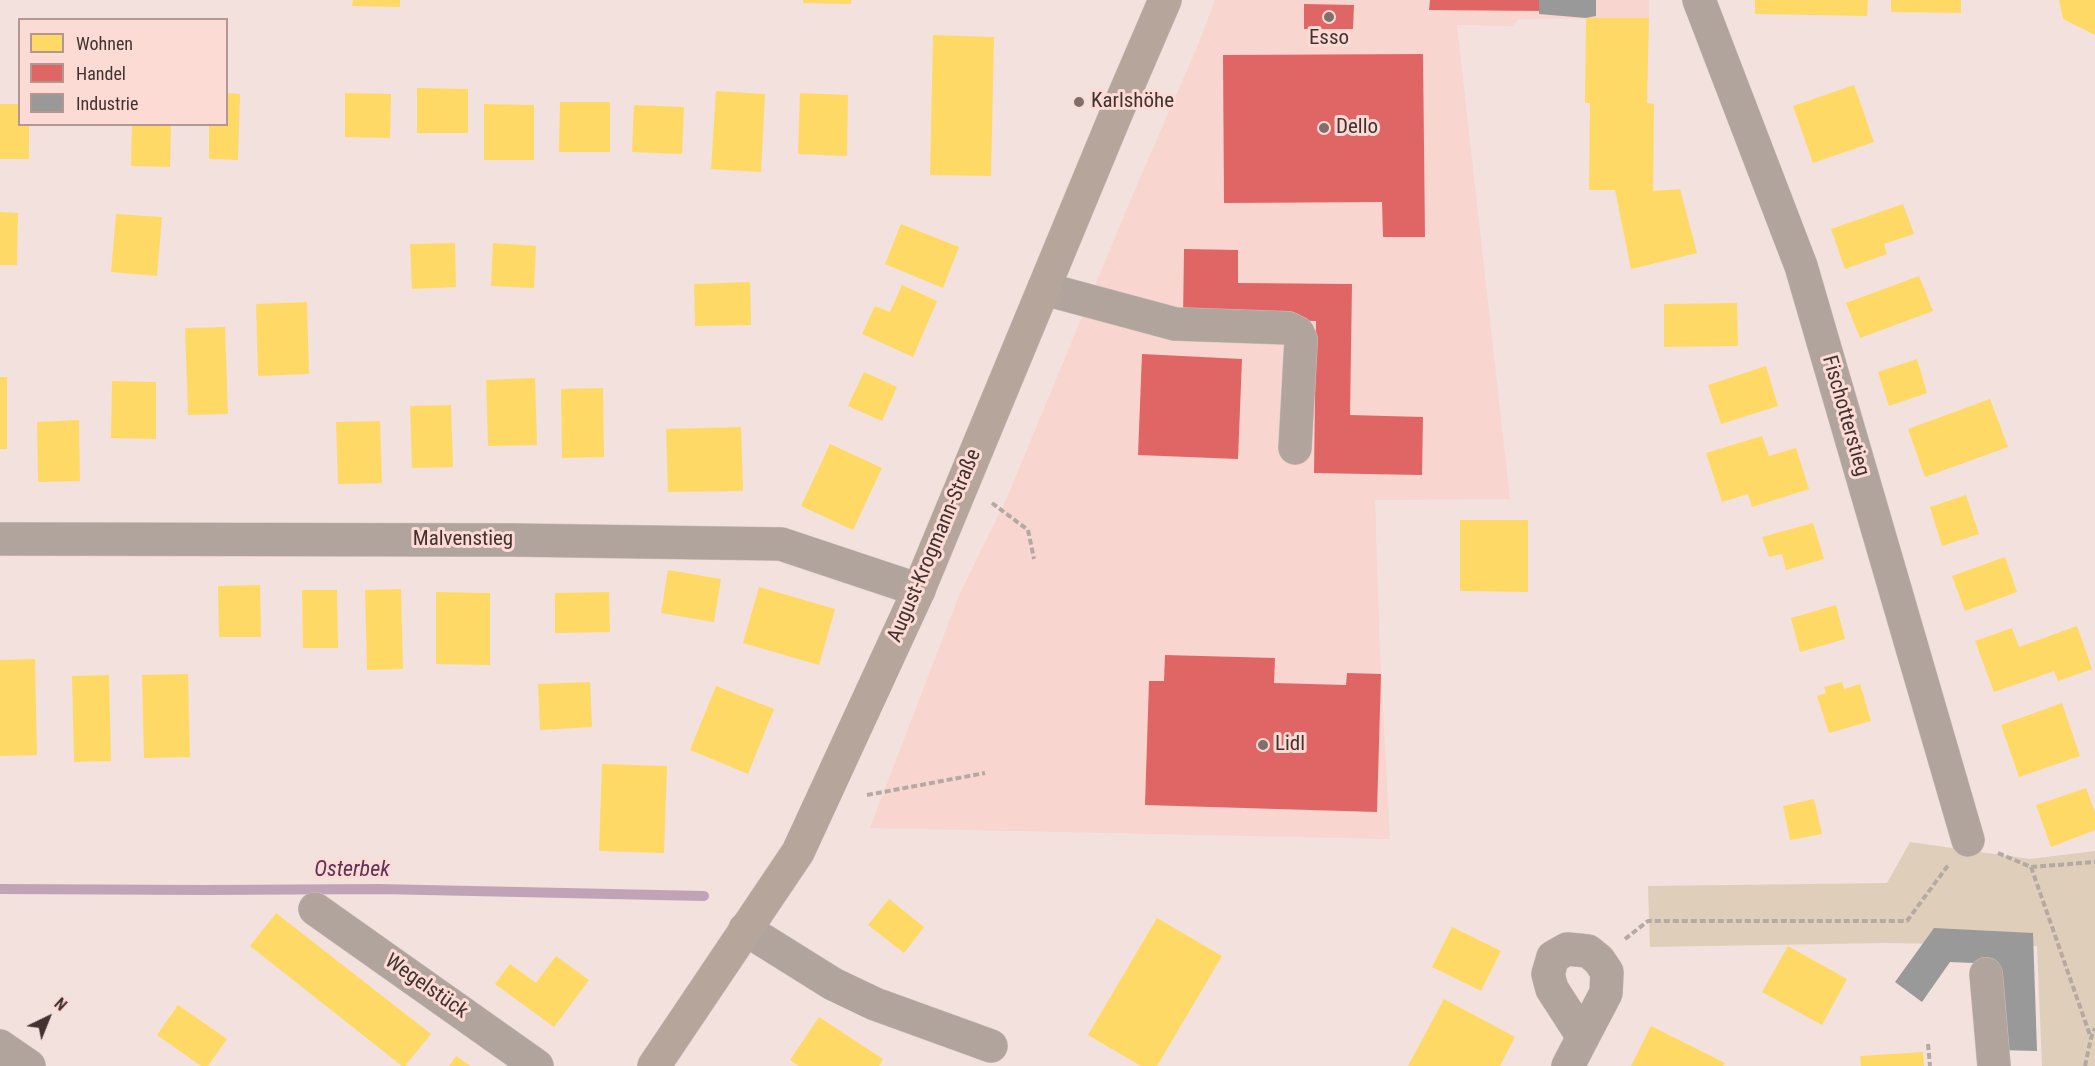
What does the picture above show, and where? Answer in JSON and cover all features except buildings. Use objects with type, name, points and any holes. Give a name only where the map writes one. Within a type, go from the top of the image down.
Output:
[{"type":"main road","name":"August-Krogmann-Straße","points":[[654,1066],[798,852],[919,590],[1165,0]]},
{"type":"street","name":"Fischotterstieg","points":[[1699,0],[1801,266],[1968,840]]},
{"type":"street","points":[[1044,289],[1175,324],[1288,328],[1298,333],[1301,340],[1295,448]]},
{"type":"street","name":"Malvenstieg","points":[[0,539],[512,540],[782,544],[919,590]]},
{"type":"street","name":"Wegelstück","points":[[315,909],[537,1066]]},
{"type":"street","points":[[746,929],[806,968],[875,1004],[991,1047]]},
{"type":"street","points":[[1568,1066],[1606,993],[1607,972],[1599,960],[1588,951],[1567,949],[1553,957],[1548,974],[1552,989],[1583,1037]]},
{"type":"street","points":[[1986,974],[1994,1066]]},
{"type":"street","points":[[0,1046],[29,1066]]},
{"type":"path","points":[[992,503],[1028,530],[1035,559]]},
{"type":"path","points":[[867,795],[985,773]]},
{"type":"path","points":[[1599,960],[1648,921],[1907,921],[1968,840],[2031,867],[2095,861]]},
{"type":"path","points":[[2031,867],[2091,1038]]},
{"type":"path","points":[[2085,1066],[2095,1028]]},
{"type":"path","points":[[1928,1044],[1930,1066]]},
{"type":"shaded area","points":[[1215,0],[1649,0],[1649,18],[1519,19],[1512,26],[1457,25],[1510,499],[1375,500],[1390,839],[870,828],[960,593],[1006,500]]},
{"type":"shaded area","points":[[1910,842],[2030,859],[2095,851],[2095,1066],[2042,1066],[2037,946],[1886,943],[1650,947],[1648,886],[1887,883]]},
{"type":"waterway","name":"Osterbek","points":[[0,889],[379,889],[704,896]]},
{"type":"place","name":"Esso","points":[[1329,17]]},
{"type":"place","name":"Karlshöhe","points":[[1079,102]]},
{"type":"place","name":"Dello","points":[[1324,128]]},
{"type":"place","name":"Lidl","points":[[1263,745]]}]
